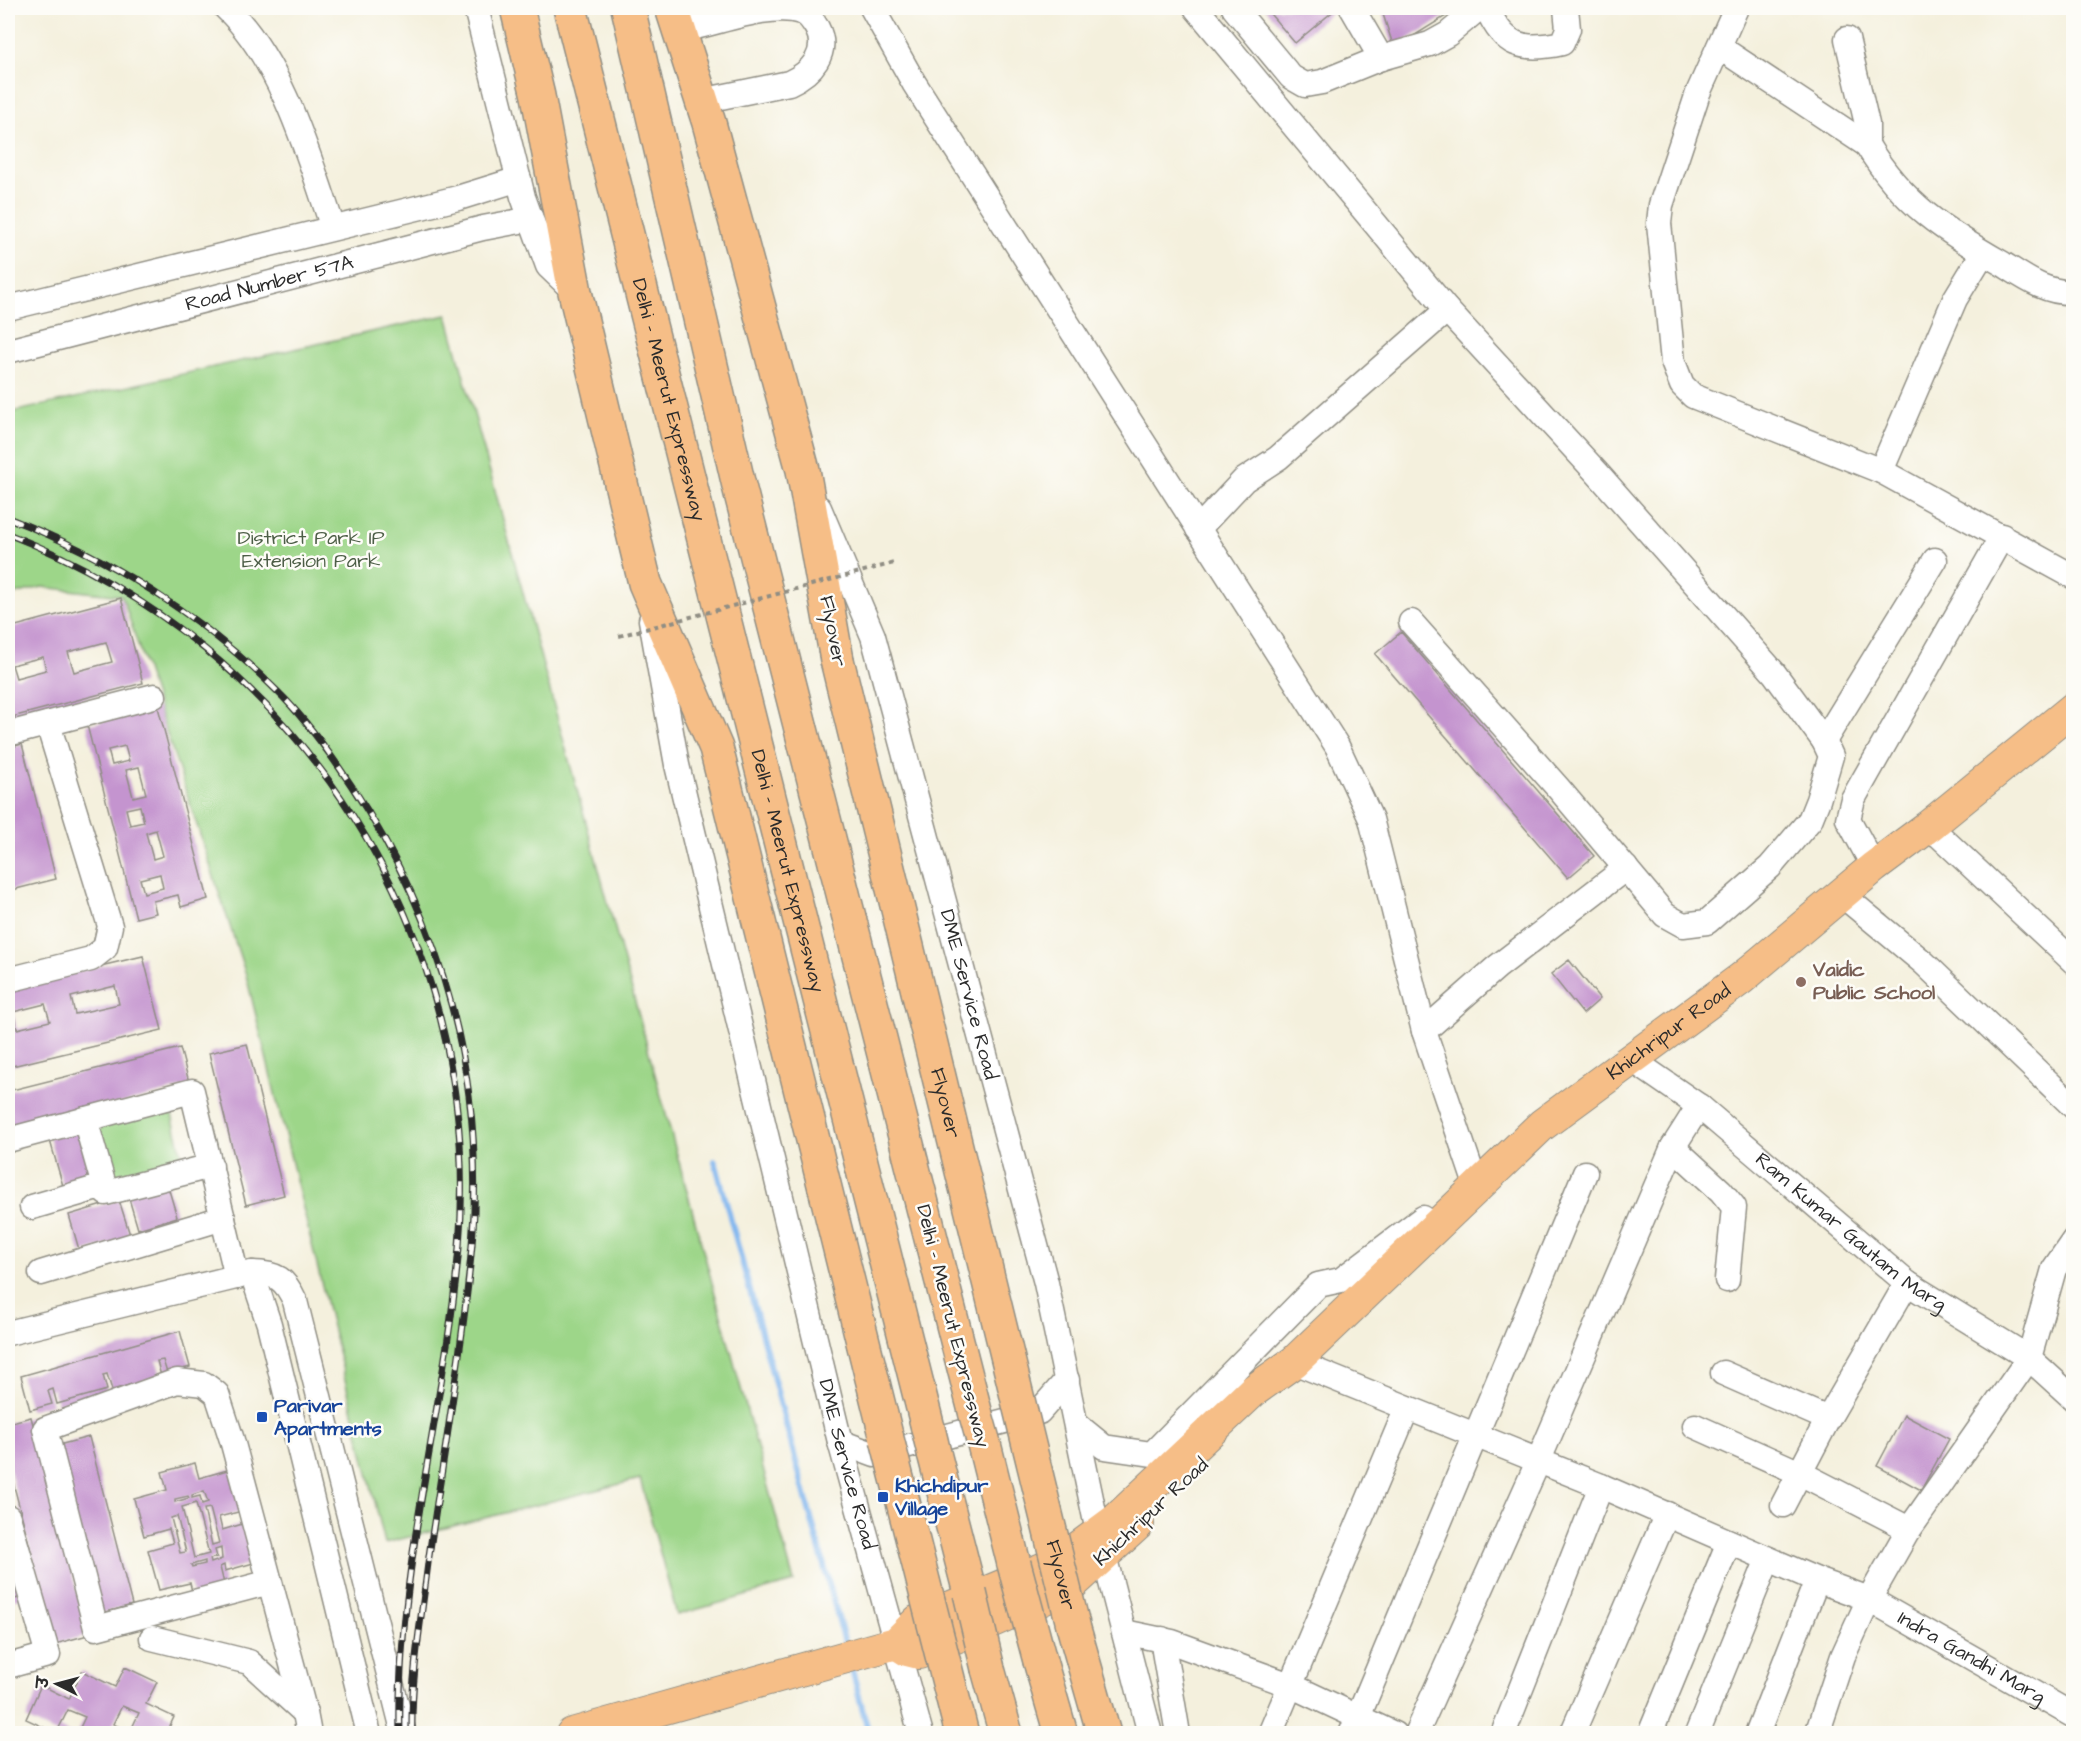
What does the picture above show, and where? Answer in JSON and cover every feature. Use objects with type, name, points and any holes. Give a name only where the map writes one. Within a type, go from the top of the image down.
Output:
[{"type":"highway","points":[[517,8],[538,96],[575,292],[645,583],[716,748],[920,1577],[962,1734]]},
{"type":"highway","name":"Delhi - Meerut Expressway","points":[[570,8],[1006,1734]]},
{"type":"highway","name":"Delhi - Meerut Expressway","points":[[628,8],[739,486],[1014,1564],[1061,1734]]},
{"type":"highway","name":"Flyover","points":[[686,14],[707,112],[803,470],[837,660],[1068,1606],[1104,1734]]},
{"type":"main road","name":"Khichripur Road","points":[[572,1734],[896,1643],[918,1621],[1102,1543],[1117,1520],[1253,1390],[1288,1368],[1542,1125],[1742,978],[1874,867],[1929,826],[2073,708]]},
{"type":"street","points":[[226,8],[272,68],[302,136],[333,228]]},
{"type":"street","points":[[476,8],[531,219],[548,266],[575,292]]},
{"type":"street","points":[[872,8],[914,83],[1336,746],[1371,819],[1424,1031],[1477,1188]]},
{"type":"street","points":[[1196,8],[1447,310],[1598,474],[1774,673],[1824,741],[1831,756],[1828,772],[1810,820],[1770,867],[1707,921],[1683,925],[1665,915],[1411,622]]},
{"type":"street","points":[[1234,8],[1291,77],[1305,85],[1322,81],[1381,58],[1430,44],[1448,34],[1479,8]]},
{"type":"street","points":[[1352,8],[1381,58]]},
{"type":"street","points":[[1487,8],[1495,27],[1508,41],[1535,46],[1562,43],[1568,29],[1566,8]]},
{"type":"street","points":[[1736,8],[1698,93],[1660,214],[1673,362],[1682,385],[1693,396],[1881,471],[2073,577]]},
{"type":"street","points":[[686,14],[802,12],[812,18],[822,43],[820,55],[801,77],[707,112]]},
{"type":"street","points":[[1847,39],[1867,124],[1867,145]]},
{"type":"street","points":[[1719,47],[1867,145],[1880,167],[1902,192],[1944,231],[2039,286],[2060,293],[2073,292]]},
{"type":"street","name":"Road Number 57A","points":[[8,308],[333,228],[519,179]]},
{"type":"street","name":"Road Number 57A","points":[[8,351],[483,228],[531,219]]},
{"type":"street","points":[[1881,471],[1955,299],[1983,253]]},
{"type":"street","points":[[1198,529],[1244,480],[1278,458],[1447,310]]},
{"type":"street","name":"DME Service Road","points":[[803,470],[873,636],[1046,1283],[1102,1543],[1150,1734]]},
{"type":"street","points":[[1874,867],[1848,819],[1853,799],[2001,536]]},
{"type":"street","points":[[1824,741],[1935,560]]},
{"type":"street","name":"DME Service Road","points":[[645,583],[677,765],[840,1442],[921,1734]]},
{"type":"street","points":[[8,734],[154,696]]},
{"type":"street","points":[[8,980],[91,959],[105,948],[110,926],[48,724]]},
{"type":"street","points":[[1929,826],[2073,962]]},
{"type":"street","points":[[1424,1031],[1497,968],[1626,868]]},
{"type":"street","points":[[1841,894],[1924,963],[2073,1107]]},
{"type":"street","name":"Ram Kumar Gautam Marg","points":[[1631,1059],[1699,1106],[1907,1283],[2029,1358],[2073,1399]]},
{"type":"street","points":[[8,1140],[192,1091],[223,1218],[244,1275],[269,1324],[369,1734]]},
{"type":"street","points":[[1416,1734],[1538,1462],[1673,1147],[1699,1106]]},
{"type":"street","points":[[85,1119],[106,1193],[211,1166]]},
{"type":"street","points":[[1673,1147],[1721,1191],[1734,1207],[1727,1280]]},
{"type":"street","points":[[1355,1726],[1585,1173]]},
{"type":"street","points":[[32,1207],[104,1186]]},
{"type":"street","points":[[41,1273],[223,1218]]},
{"type":"street","points":[[1077,1425],[1104,1447],[1152,1454],[1318,1285],[1341,1280],[1423,1218]]},
{"type":"street","points":[[1824,1730],[1843,1656],[1869,1599],[1909,1529],[2029,1358],[2054,1269],[2073,1240]]},
{"type":"street","points":[[8,1333],[244,1275],[279,1276],[287,1284],[295,1301],[404,1734]]},
{"type":"street","points":[[1783,1505],[1828,1419],[1907,1283]]},
{"type":"street","name":"Indra Gandhi Marg","points":[[1288,1368],[1407,1408],[1475,1435],[1601,1486],[1817,1580],[1869,1599],[2073,1716]]},
{"type":"street","points":[[1723,1373],[1828,1419]]},
{"type":"street","points":[[840,1442],[875,1455],[1039,1412],[1067,1380]]},
{"type":"street","points":[[270,1582],[96,1628],[45,1429],[177,1381],[204,1384],[217,1394],[232,1440],[270,1582],[307,1723]]},
{"type":"street","points":[[1270,1734],[1407,1408]]},
{"type":"street","points":[[1695,1426],[1800,1473],[1909,1529]]},
{"type":"street","points":[[1503,1734],[1601,1486]]},
{"type":"street","points":[[1572,1734],[1667,1514]]},
{"type":"street","points":[[8,1517],[48,1655],[8,1666]]},
{"type":"street","points":[[1650,1734],[1730,1542]]},
{"type":"street","points":[[1696,1734],[1768,1559]]},
{"type":"street","points":[[1757,1734],[1817,1580]]},
{"type":"street","points":[[1124,1632],[1162,1640],[1290,1685],[1355,1726],[1394,1734]]},
{"type":"street","points":[[152,1638],[249,1662],[307,1723]]},
{"type":"street","points":[[1162,1640],[1178,1734]]},
{"type":"path","points":[[619,636],[894,562]]},
{"type":"green space","name":"District Park IP Extension Park","points":[[447,315],[794,1582],[677,1615],[640,1479],[385,1543],[246,975],[122,596],[42,587],[8,596],[8,413]]},
{"type":"green space","points":[[165,1107],[171,1111],[182,1155],[179,1162],[118,1180],[111,1175],[99,1132],[105,1123]]},
{"type":"building","points":[[1265,8],[1337,8],[1295,43]]},
{"type":"building","points":[[1381,8],[1444,8],[1446,16],[1394,48]]},
{"type":"building","points":[[121,598],[143,683],[8,718],[8,628]],"holes":[[[106,642],[112,662],[74,672],[68,652]],[[43,657],[46,670],[16,678],[12,665]]]},
{"type":"building","points":[[1401,632],[1594,856],[1568,878],[1375,654]]},
{"type":"building","points":[[158,707],[208,899],[181,907],[178,895],[153,901],[156,913],[136,918],[87,725]],"holes":[[[125,746],[129,761],[112,765],[108,750]],[[139,767],[146,794],[133,797],[126,770]],[[140,806],[144,822],[130,825],[126,809]],[[156,830],[163,856],[153,859],[146,833]],[[160,874],[163,888],[144,893],[140,879]]]},
{"type":"building","points":[[22,744],[56,879],[8,891],[8,748]]},
{"type":"building","points":[[143,956],[162,1030],[8,1067],[8,988]],"holes":[[[115,986],[119,1004],[75,1014],[71,997]],[[45,1004],[50,1021],[17,1029],[13,1012]]]},
{"type":"building","points":[[1569,960],[1600,999],[1583,1014],[1551,974]]},
{"type":"building","points":[[247,1044],[284,1195],[246,1205],[209,1053]]},
{"type":"building","points":[[180,1048],[190,1086],[8,1132],[8,1091]]},
{"type":"building","points":[[82,1127],[98,1183],[65,1193],[49,1137]]},
{"type":"building","points":[[166,1180],[177,1217],[138,1229],[127,1192]]},
{"type":"building","points":[[119,1200],[131,1238],[80,1253],[69,1215]]},
{"type":"building","points":[[180,1331],[190,1367],[167,1373],[163,1360],[157,1361],[161,1376],[112,1390],[107,1374],[103,1375],[107,1390],[57,1404],[53,1389],[48,1391],[52,1404],[30,1410],[21,1376]]},
{"type":"building","points":[[1904,1415],[1949,1439],[1921,1490],[1877,1466]]},
{"type":"building","points":[[31,1417],[88,1635],[55,1644],[8,1463],[8,1423]]},
{"type":"building","points":[[89,1437],[132,1605],[99,1614],[55,1446]]},
{"type":"building","points":[[195,1463],[199,1478],[231,1469],[242,1511],[219,1517],[222,1530],[246,1523],[257,1562],[225,1571],[224,1565],[220,1567],[226,1592],[194,1600],[190,1583],[159,1590],[148,1550],[173,1543],[169,1529],[144,1536],[134,1499],[167,1490],[162,1472]],"holes":[[[204,1491],[208,1502],[202,1504],[200,1496],[192,1498],[192,1495]],[[188,1496],[189,1498],[175,1502],[175,1499]],[[196,1503],[209,1554],[194,1558],[182,1507]],[[210,1508],[219,1543],[212,1545],[204,1509]],[[177,1516],[186,1552],[180,1553],[171,1518]],[[221,1548],[222,1559],[211,1563],[210,1559],[217,1557],[215,1550]],[[205,1561],[205,1564],[192,1567],[191,1565]]]},
{"type":"building","points":[[18,1581],[22,1597],[8,1601],[8,1584]]},
{"type":"building","points":[[125,1667],[157,1682],[146,1704],[174,1717],[166,1734],[77,1734],[85,1717],[68,1710],[59,1728],[71,1734],[58,1734],[26,1719],[41,1685],[69,1699],[82,1671],[115,1687]],"holes":[[[122,1706],[139,1713],[130,1732],[113,1724]]]},
{"type":"waterway","points":[[715,1161],[846,1647]]},
{"type":"waterway","points":[[851,1666],[869,1734]]},
{"type":"railway","points":[[8,518],[81,550],[151,590],[216,637],[276,690],[307,724],[351,785],[383,838],[411,892],[433,948],[451,1005],[464,1063],[472,1123],[475,1184],[468,1285],[420,1627],[413,1691],[412,1734]]},
{"type":"railway","points":[[8,534],[112,584],[205,649],[285,726],[352,815],[404,913],[440,1019],[459,1131],[459,1247],[443,1368],[413,1551],[401,1673],[400,1734]]},
{"type":"place","name":"Vaidic Public School","points":[[1801,982]]},
{"type":"place","name":"Parivar Apartments","points":[[262,1417]]},
{"type":"place","name":"Khichdipur Village","points":[[883,1497]]}]
